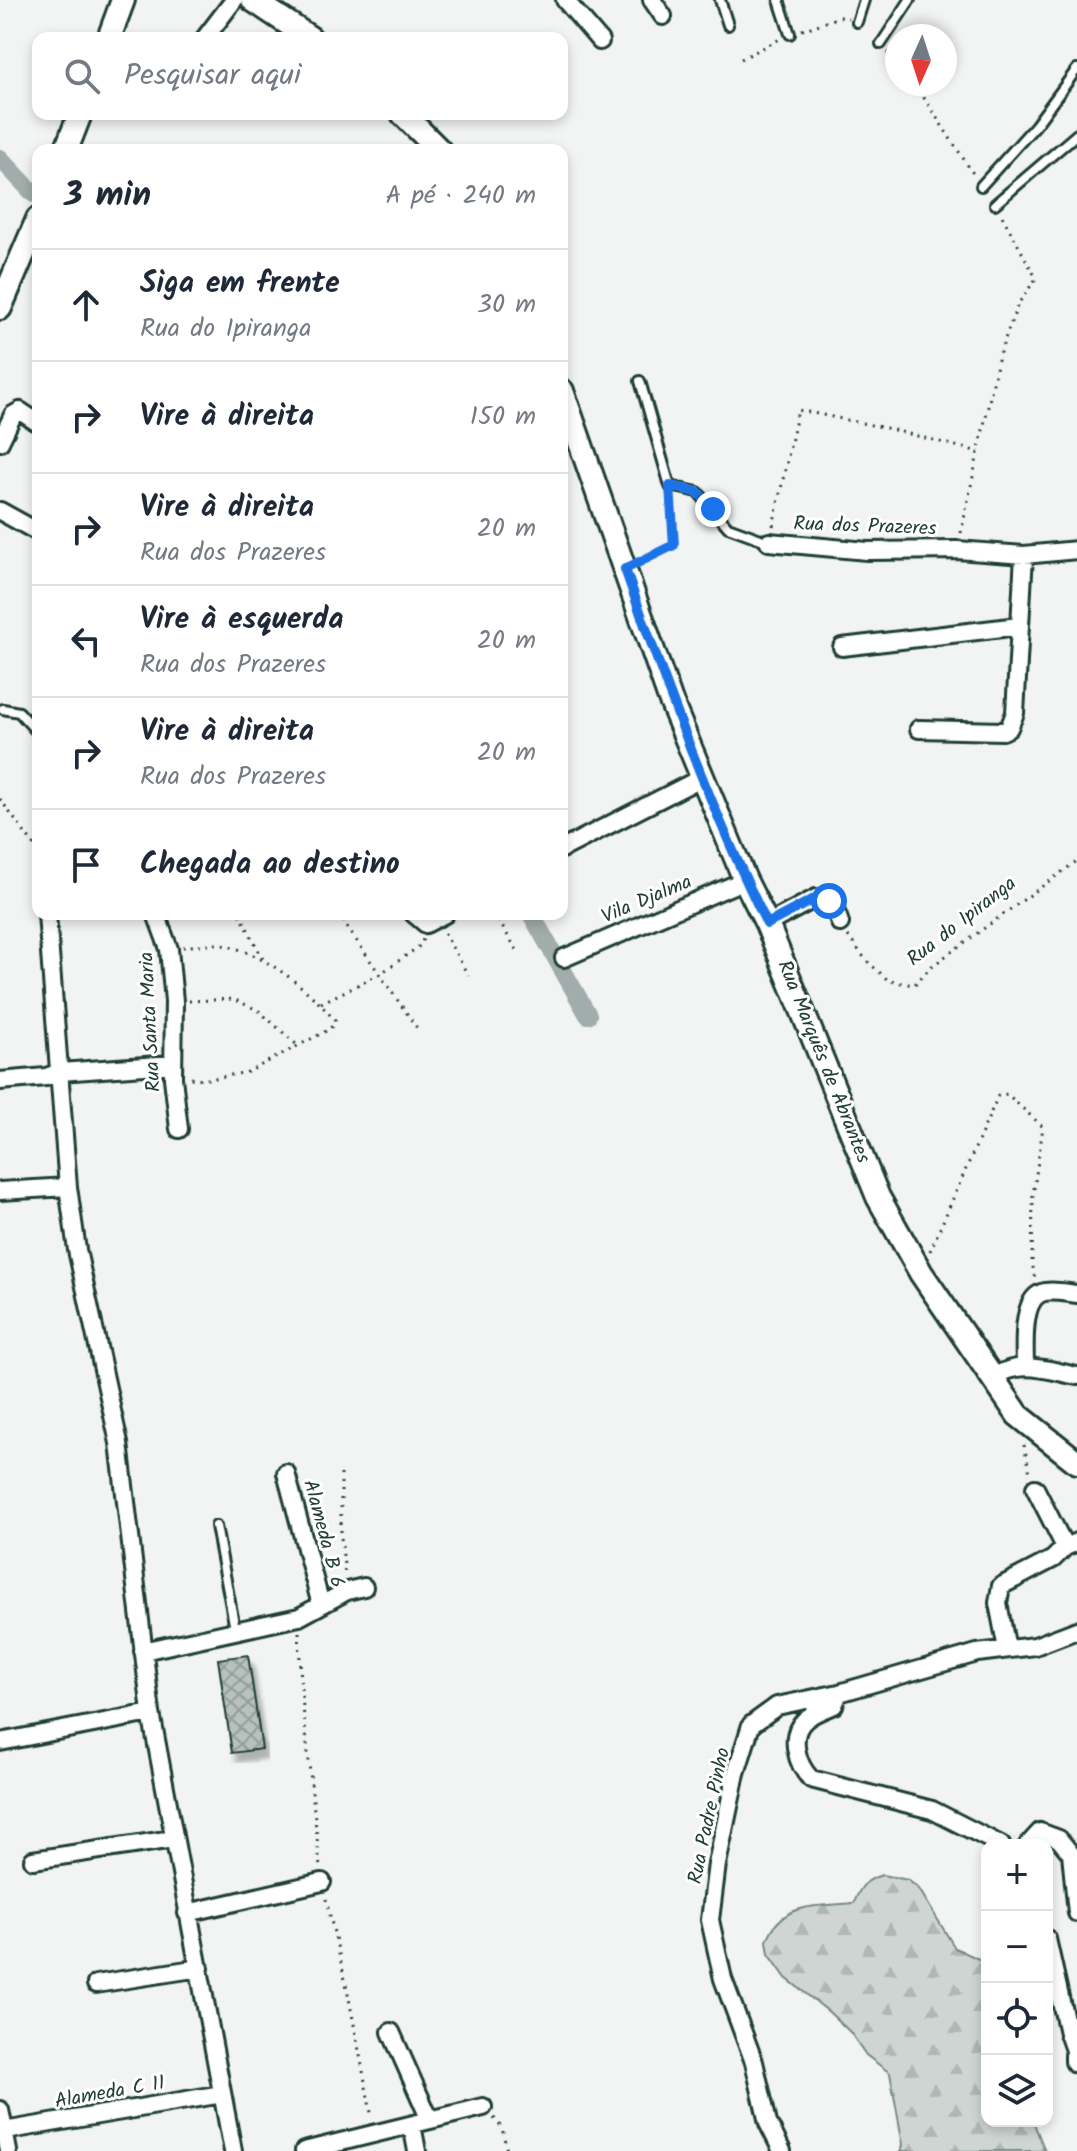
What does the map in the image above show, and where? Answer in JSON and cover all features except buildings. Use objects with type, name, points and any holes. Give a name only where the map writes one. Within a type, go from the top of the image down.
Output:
[{"type":"street","points":[[111,32],[123,0]]},
{"type":"street","points":[[210,32],[234,0]]},
{"type":"street","points":[[253,0],[301,32]]},
{"type":"street","points":[[565,0],[600,41]]},
{"type":"street","points":[[652,0],[663,16]]},
{"type":"street","points":[[68,144],[78,120]]},
{"type":"street","points":[[409,120],[433,144]]},
{"type":"street","points":[[0,308],[32,233]]},
{"type":"street","name":"Rua Marquês de Abrantes","points":[[568,408],[670,699],[745,880],[767,924],[878,1197],[921,1273],[1018,1415],[1077,1462]]},
{"type":"street","points":[[0,442],[13,415],[20,411],[32,419]]},
{"type":"street","points":[[0,511],[32,529]]},
{"type":"street","name":"Rua dos Prazeres","points":[[769,542],[867,551],[957,550],[1024,555],[1077,550]]},
{"type":"street","points":[[919,729],[1003,731],[1009,728],[1015,713],[1024,555]]},
{"type":"street","points":[[842,647],[1019,626]]},
{"type":"street","points":[[568,846],[703,777]]},
{"type":"street","name":"Vila Djalma","points":[[564,958],[745,880]]},
{"type":"street","points":[[767,924],[816,898],[829,901],[836,908],[840,923]]},
{"type":"street","points":[[47,920],[68,1187],[77,1250],[119,1443],[151,1713],[233,2151]]},
{"type":"street","name":"Rua Santa Maria","points":[[158,920],[169,949],[174,1001],[173,1071],[179,1129]]},
{"type":"street","points":[[0,1081],[46,1077],[60,1072],[173,1071]]},
{"type":"street","points":[[0,1191],[68,1187]]},
{"type":"street","points":[[1025,1366],[1030,1303],[1045,1292],[1077,1294]]},
{"type":"street","points":[[992,1378],[1006,1369],[1025,1366],[1077,1376]]},
{"type":"street","name":"Alameda B 6","points":[[286,1473],[321,1605]]},
{"type":"street","points":[[1007,1649],[998,1603],[1001,1586],[1053,1559],[1071,1544],[1035,1488]]},
{"type":"street","points":[[143,1651],[299,1617],[347,1591],[364,1587]]},
{"type":"street","name":"Rua Padre Pinho","points":[[782,2151],[768,2123],[754,2062],[723,1979],[710,1920],[717,1864],[736,1773],[751,1725],[777,1706],[839,1693],[977,1653],[1035,1646],[1077,1630]]},
{"type":"street","points":[[839,1693],[834,1705],[807,1717],[798,1727],[796,1751],[811,1779],[932,1810],[989,1839]]},
{"type":"street","points":[[0,1742],[151,1713]]},
{"type":"street","points":[[1034,1839],[1040,1832],[1059,1839],[1071,1854],[1077,1913]]},
{"type":"street","points":[[33,1860],[173,1839]]},
{"type":"street","points":[[187,1913],[322,1882]]},
{"type":"street","points":[[1053,1966],[1068,2033],[1077,2058]]},
{"type":"street","points":[[96,1984],[200,1968]]},
{"type":"street","points":[[391,2032],[430,2120]]},
{"type":"street","name":"Alameda C 11","points":[[4,2131],[222,2094]]},
{"type":"street","points":[[304,2151],[483,2107]]},
{"type":"street","points":[[0,2110],[8,2151]]},
{"type":"street","points":[[412,2125],[417,2151]]},
{"type":"lane","points":[[720,0],[728,25]]},
{"type":"lane","points":[[779,0],[790,34]]},
{"type":"lane","points":[[857,22],[864,0]]},
{"type":"lane","points":[[881,44],[910,0]]},
{"type":"lane","points":[[981,186],[1035,126],[1077,69]]},
{"type":"lane","points":[[995,204],[1077,134]]},
{"type":"lane","points":[[640,381],[670,486]]},
{"type":"lane","name":"Rua dos Prazeres","points":[[670,486],[698,492],[728,527],[769,542]]},
{"type":"lane","points":[[3,709],[19,712],[32,726]]},
{"type":"lane","points":[[216,1526],[235,1629]]},
{"type":"path","points":[[741,59],[790,34],[843,16],[857,22]]},
{"type":"path","points":[[881,44],[885,48]]},
{"type":"path","points":[[922,96],[981,186]]},
{"type":"path","points":[[957,550],[999,355],[1018,304],[1035,280],[995,204]]},
{"type":"path","points":[[769,542],[798,410],[979,452]]},
{"type":"path","points":[[625,569],[674,545],[670,486]]},
{"type":"path","points":[[0,799],[32,843]]},
{"type":"path","name":"Rua do Ipiranga","points":[[840,923],[866,960],[889,981],[914,985],[932,966],[1077,861]]},
{"type":"path","points":[[243,920],[263,959]]},
{"type":"path","points":[[342,920],[419,1031]]},
{"type":"path","points":[[321,1003],[380,974],[421,945],[429,920]]},
{"type":"path","points":[[431,920],[468,975]]},
{"type":"path","points":[[498,920],[517,950]]},
{"type":"path","points":[[169,949],[216,944],[263,959],[321,1003],[335,1021],[330,1029],[248,1072],[209,1079],[173,1071]]},
{"type":"path","points":[[174,1001],[233,999],[258,1010],[297,1045]]},
{"type":"path","points":[[937,1234],[998,1096],[1007,1094],[1043,1127],[1033,1195],[1032,1261],[1037,1295]]},
{"type":"path","points":[[1018,1415],[1035,1488]]},
{"type":"path","points":[[341,1474],[341,1537],[347,1591]]},
{"type":"path","points":[[483,2107],[502,2128],[507,2151]]},
{"type":"green space","points":[[882,1875],[908,1880],[919,1889],[955,1948],[981,1960],[981,2127],[1035,2127],[1045,2151],[901,2151],[903,2145],[890,2073],[866,2055],[850,2032],[829,2012],[786,1978],[769,1954],[767,1941],[781,1919],[802,1908],[854,1903],[871,1879]]},
{"type":"waterway","points":[[0,158],[32,192]]},
{"type":"waterway","points":[[534,920],[588,1015]]},
{"type":"route","points":[[713,509],[698,492],[670,486],[674,545],[625,569],[670,699],[745,880],[767,924],[816,898],[829,901]]}]
